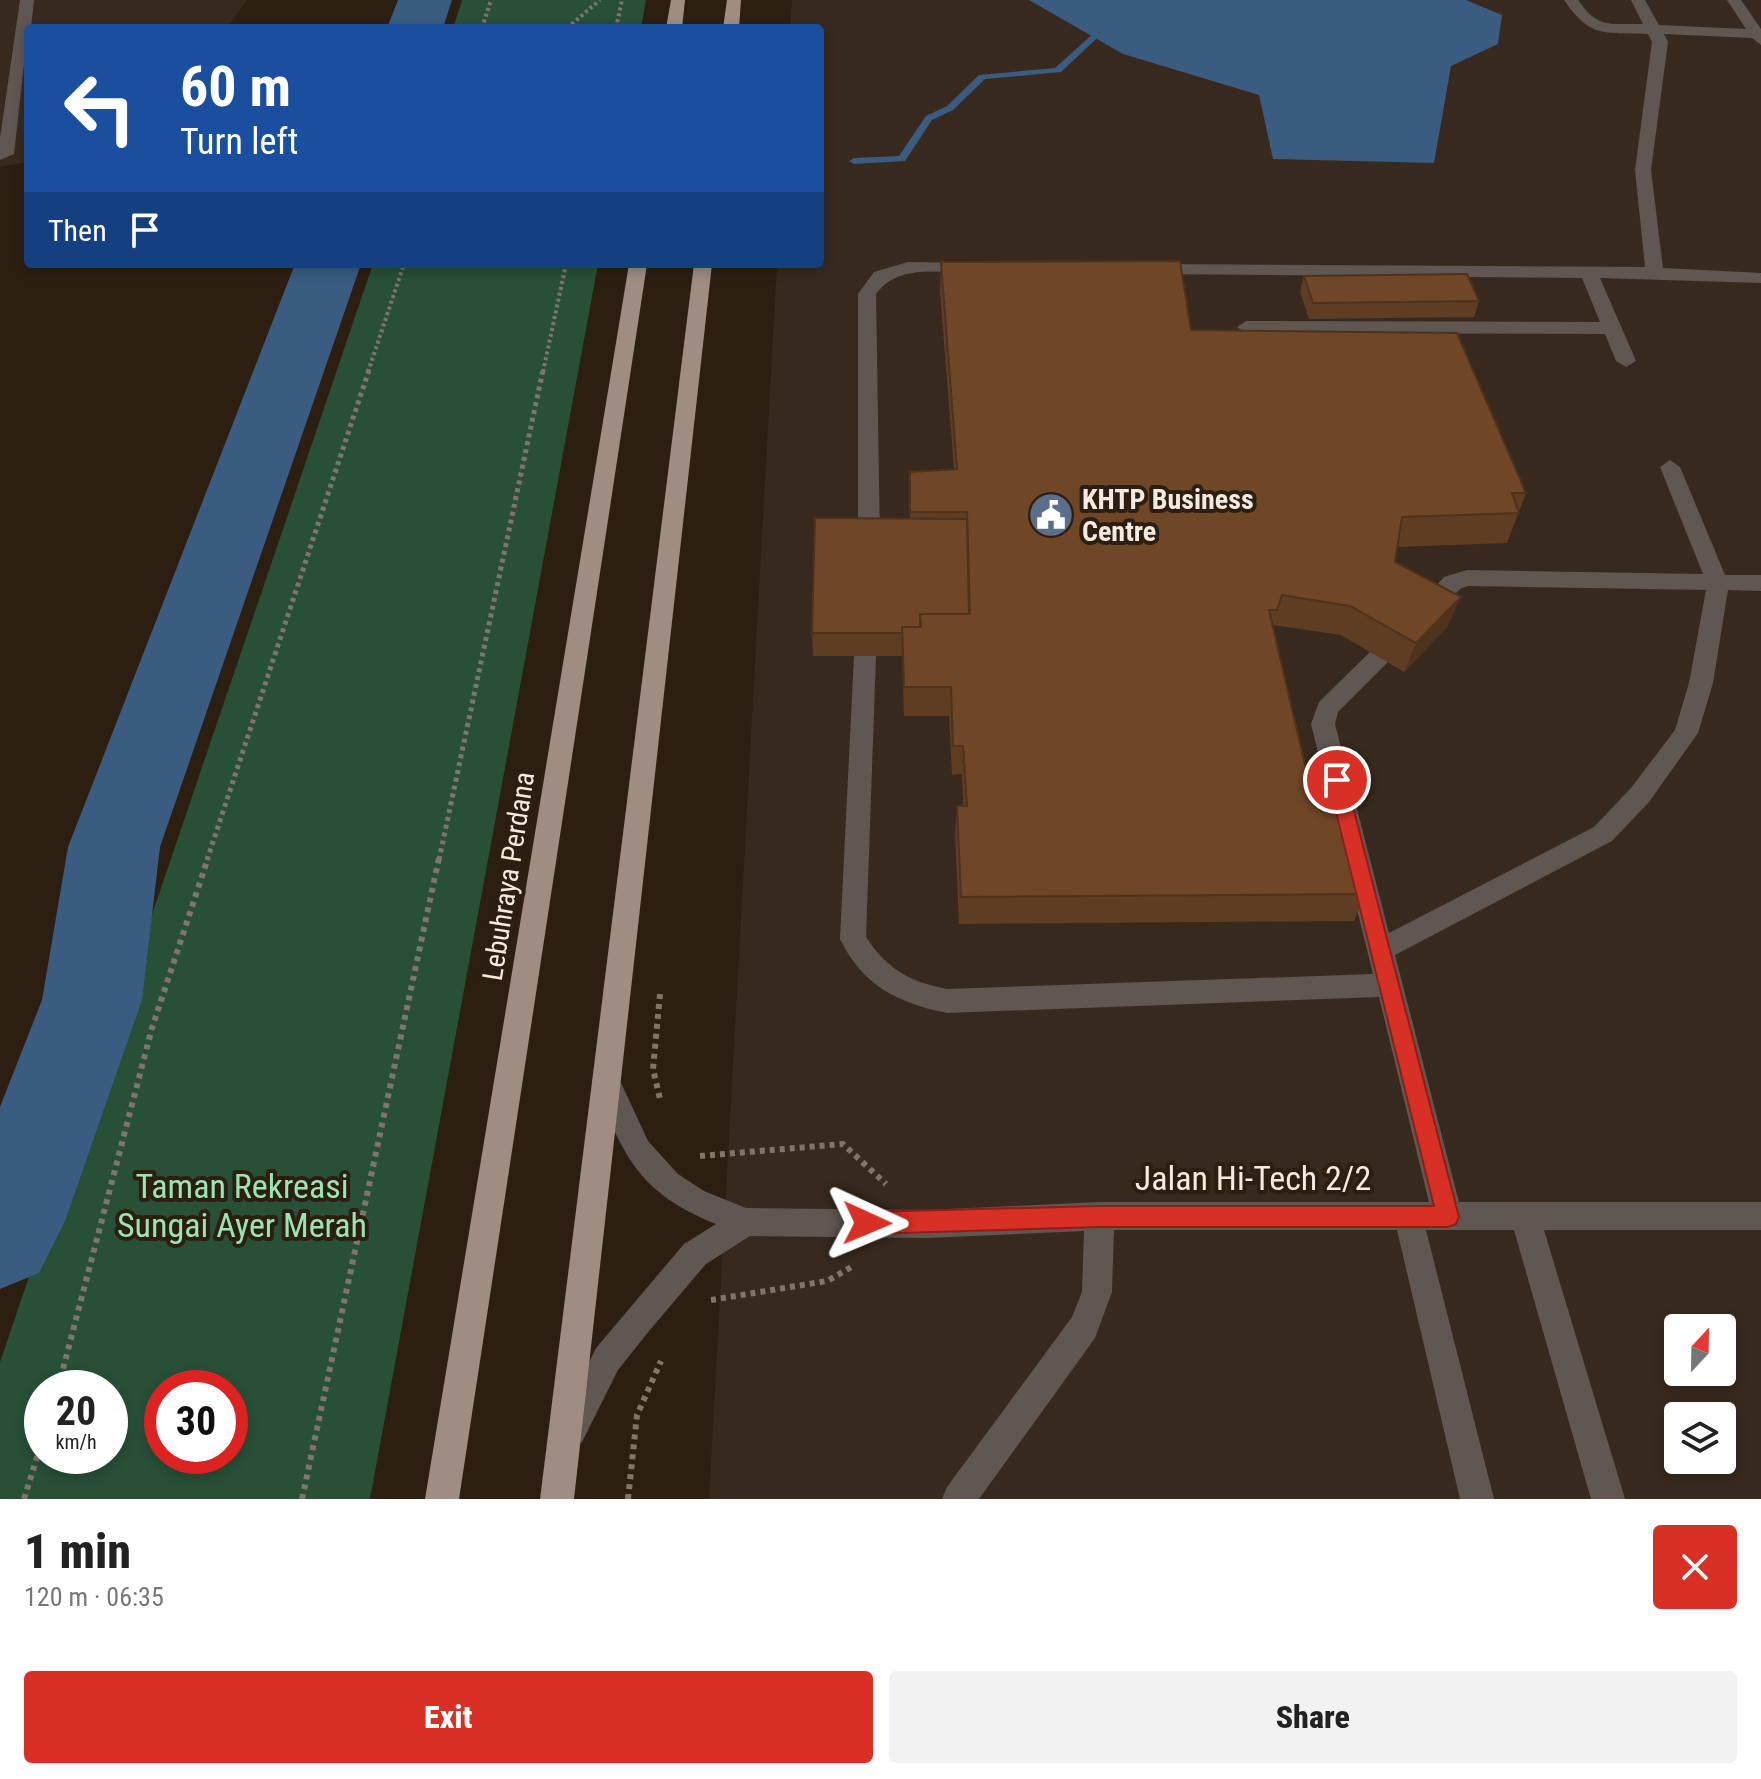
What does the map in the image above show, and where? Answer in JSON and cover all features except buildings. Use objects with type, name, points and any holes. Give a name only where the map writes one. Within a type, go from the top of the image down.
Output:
[{"type":"main road","points":[[675,24],[678,0]]},
{"type":"main road","points":[[731,24],[734,0]]},
{"type":"main road","name":"Lebuhraya Perdana","points":[[442,1499],[637,268]]},
{"type":"main road","points":[[557,1499],[703,268]]},
{"type":"street","points":[[0,155],[6,154],[27,0]]},
{"type":"street","points":[[1571,0],[1585,20],[1598,27],[1759,37]]},
{"type":"street","points":[[1638,0],[1660,42],[1643,170],[1655,273]]},
{"type":"street","points":[[1734,0],[1759,37]]},
{"type":"street","points":[[869,541],[867,294],[880,276],[908,267],[987,268]]},
{"type":"street","points":[[1129,269],[1655,273],[1761,278]]},
{"type":"street","points":[[1589,273],[1626,361]]},
{"type":"street","points":[[1246,327],[1611,328]]},
{"type":"street","points":[[1380,950],[1603,834],[1640,795],[1686,733],[1701,683],[1718,583],[1670,467]]},
{"type":"street","points":[[1423,612],[1452,583],[1467,578],[1761,583]]},
{"type":"street","points":[[865,656],[853,939],[871,969],[910,994],[947,1001],[1389,985]]},
{"type":"street","points":[[1379,657],[1327,708],[1323,724],[1448,1217]]},
{"type":"street","points":[[606,1081],[638,1151],[668,1184],[694,1201],[746,1222]]},
{"type":"street","points":[[959,1499],[1084,1327],[1097,1292],[1099,1216]]},
{"type":"street","name":"Jalan Hi-Tech 2/2","points":[[746,1222],[928,1224],[1099,1216],[1761,1216]]},
{"type":"street","points":[[1408,1216],[1477,1499]]},
{"type":"street","points":[[1525,1216],[1608,1499]]},
{"type":"street","points":[[563,1448],[607,1359],[638,1320],[695,1254],[746,1222]]},
{"type":"path","points":[[483,24],[491,0]]},
{"type":"path","points":[[572,24],[600,0]]},
{"type":"path","points":[[617,24],[622,0]]},
{"type":"path","points":[[63,1370],[152,1028],[403,268]]},
{"type":"path","points":[[302,1499],[565,268]]},
{"type":"path","points":[[660,990],[653,1069],[662,1109]]},
{"type":"path","points":[[689,1157],[843,1144],[928,1224]]},
{"type":"path","points":[[703,1301],[827,1281],[865,1259]]},
{"type":"path","points":[[628,1499],[637,1415],[666,1349]]},
{"type":"path","points":[[24,1499],[32,1474]]},
{"type":"shaded area","points":[[0,0],[247,0],[230,24],[24,24],[24,163],[0,167]]},
{"type":"shaded area","points":[[792,0],[1761,0],[1761,1499],[709,1499],[777,268],[824,268],[824,24],[790,24]]},
{"type":"green space","points":[[462,0],[646,0],[642,24],[454,24]]},
{"type":"green space","name":"Taman Rekreasi Sungai Ayer Merah","points":[[372,268],[597,268],[370,1499],[0,1499],[0,1362]]},
{"type":"water","points":[[1029,0],[1466,0],[1502,15],[1498,44],[1451,66],[1434,163],[1273,159],[1259,95],[1123,54]]},
{"type":"waterway","points":[[416,24],[425,0]]},
{"type":"waterway","points":[[854,161],[902,159],[929,118],[950,108],[982,77],[1058,70],[1106,25]]},
{"type":"waterway","points":[[0,1235],[10,1221],[92,1000],[114,847],[327,268]]},
{"type":"place","name":"KHTP Business Centre","points":[[1051,515]]},
{"type":"route","points":[[867,1223],[928,1224],[1099,1216],[1448,1217],[1337,780]]}]
